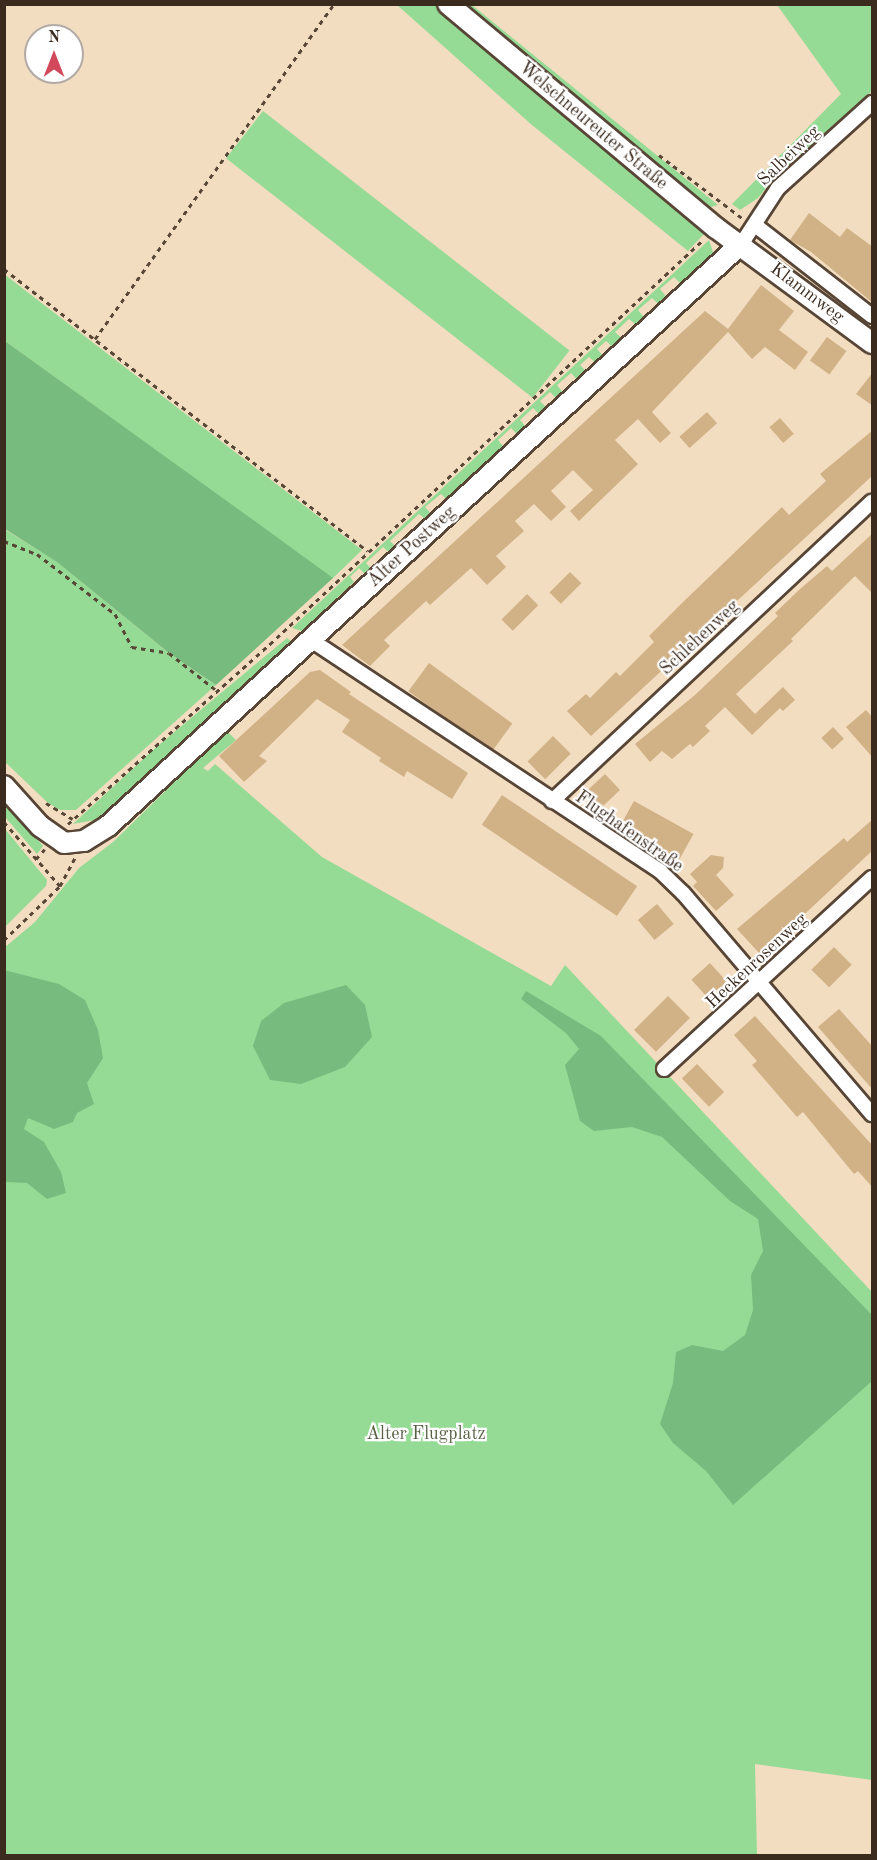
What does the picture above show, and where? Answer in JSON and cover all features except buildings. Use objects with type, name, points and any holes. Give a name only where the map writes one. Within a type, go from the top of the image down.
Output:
[{"type":"main road","name":"Welschneureuter Straße","points":[[448,4],[716,228],[742,243]]},
{"type":"main road","name":"Klammweg","points":[[742,243],[873,343]]},
{"type":"main road","name":"Alter Postweg","points":[[78,843],[108,826],[742,243]]},
{"type":"main road","points":[[4,786],[54,838],[78,843]]},
{"type":"street","name":"Salbeiweg","points":[[742,243],[767,203],[793,173],[873,103]]},
{"type":"street","name":"Klammweg","points":[[754,225],[873,316]]},
{"type":"street","name":"Schlehenweg","points":[[552,801],[873,502]]},
{"type":"street","name":"Flughafenstraße","points":[[311,640],[660,871],[683,893],[873,1114]]},
{"type":"street","name":"Heckenrosenweg","points":[[664,1069],[760,985],[873,878]]},
{"type":"path","points":[[95,339],[334,4]]},
{"type":"path","points":[[36,859],[54,838],[716,228]]},
{"type":"path","points":[[4,269],[367,550]]},
{"type":"path","points":[[4,541],[37,554],[115,614],[132,647],[169,653],[216,690]]},
{"type":"path","points":[[4,822],[60,886]]},
{"type":"path","points":[[4,940],[60,886],[73,866],[78,843]]},
{"type":"green space","points":[[397,5],[435,5],[650,183],[704,234],[688,251],[532,125]]},
{"type":"green space","points":[[462,5],[472,5],[718,205],[711,207],[652,161]]},
{"type":"green space","points":[[777,5],[872,5],[872,91],[776,176],[758,198],[740,210],[732,204],[841,94]]},
{"type":"green space","points":[[263,111],[570,350],[533,398],[226,158]]},
{"type":"green space","points":[[709,240],[714,255],[684,287],[674,277],[660,289],[669,300],[662,307],[652,298],[638,310],[647,321],[640,328],[629,319],[615,332],[625,341],[616,350],[606,341],[597,349],[606,359],[599,366],[589,357],[580,365],[590,375],[580,383],[571,373],[557,385],[566,396],[560,402],[550,392],[540,401],[550,411],[543,418],[533,408],[520,420],[529,430],[521,438],[511,428],[498,440],[507,451],[450,502],[441,494],[425,507],[434,517],[429,522],[419,514],[390,541],[398,549],[392,555],[383,547],[366,563],[374,572],[368,577],[359,568],[350,577],[354,582],[323,611],[327,615],[308,633],[292,628]]},
{"type":"green space","points":[[4,274],[362,550],[332,579],[5,341]]},
{"type":"green space","points":[[5,341],[333,578],[216,685],[169,653],[57,562],[5,529]]},
{"type":"green space","points":[[4,529],[56,561],[169,653],[216,685],[76,810],[60,810],[48,803],[5,762]]},
{"type":"green space","points":[[287,638],[294,643],[106,818],[73,824],[154,749]]},
{"type":"green space","name":"Alter Flugplatz","points":[[227,731],[236,740],[203,768],[208,771],[215,764],[322,857],[551,986],[565,965],[872,1292],[872,1780],[755,1764],[757,1855],[5,1855],[4,948],[35,922],[79,868],[113,842]]},
{"type":"green space","points":[[5,802],[43,846],[37,854],[5,817]]},
{"type":"green space","points":[[5,829],[47,880],[46,886],[5,927]]},
{"type":"green space","points":[[4,970],[59,984],[85,1000],[98,1030],[103,1058],[87,1083],[94,1104],[77,1113],[73,1122],[54,1129],[28,1118],[24,1129],[44,1142],[61,1172],[66,1193],[47,1199],[27,1183],[5,1182]]},
{"type":"green space","points":[[346,985],[365,1005],[372,1037],[345,1067],[301,1084],[270,1080],[253,1046],[261,1021],[284,1003]]},
{"type":"green space","points":[[526,991],[601,1036],[872,1315],[872,1381],[733,1505],[706,1471],[673,1443],[660,1424],[673,1383],[676,1352],[692,1345],[723,1351],[745,1335],[753,1310],[751,1275],[763,1251],[758,1219],[730,1201],[662,1137],[632,1127],[594,1131],[580,1121],[565,1065],[579,1049],[566,1033],[521,999]]}]
